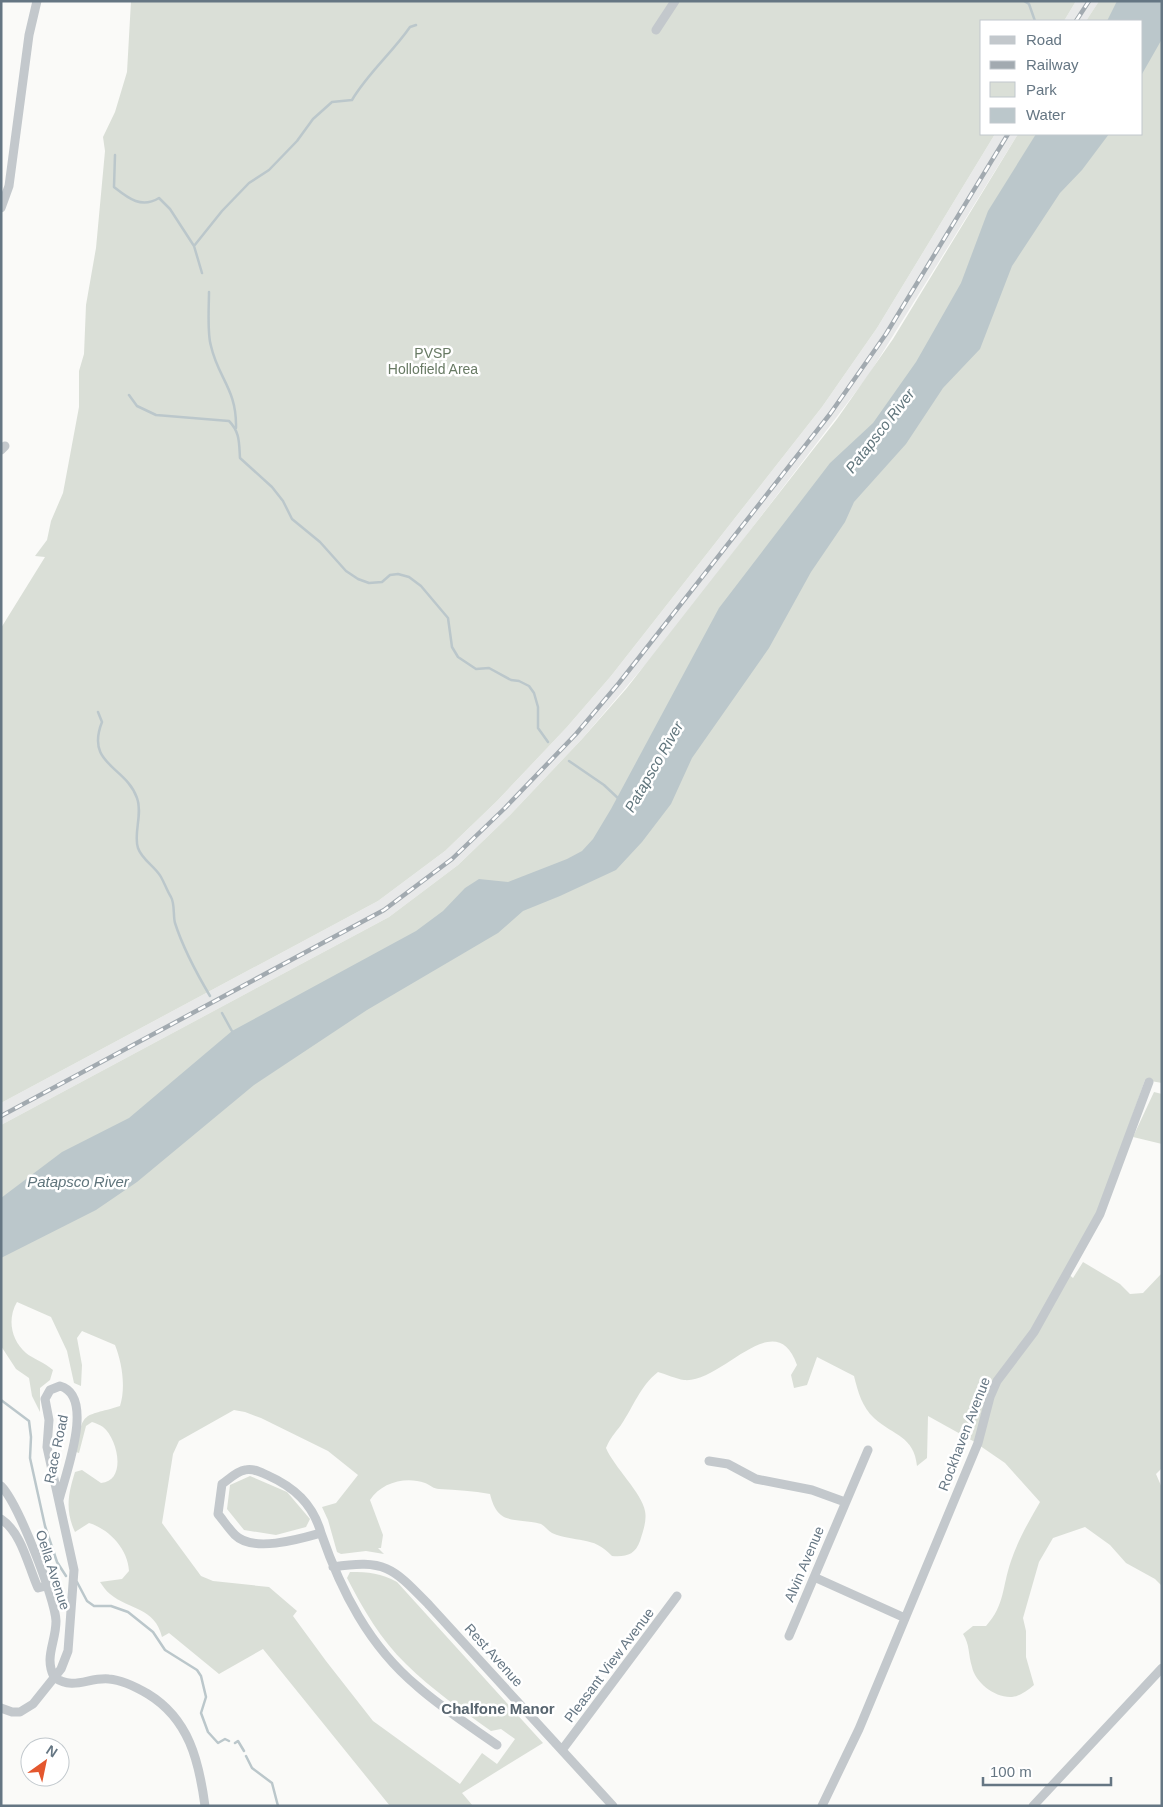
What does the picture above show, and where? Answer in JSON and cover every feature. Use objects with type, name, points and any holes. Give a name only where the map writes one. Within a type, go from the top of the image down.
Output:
[{"type":"street","points":[[1,208],[8,186],[29,34],[37,1]]},
{"type":"street","points":[[656,30],[675,1]]},
{"type":"street","name":"Rockhaven Avenue","points":[[822,1806],[846,1759],[978,1443],[990,1397],[1002,1375],[1034,1332],[1088,1240],[1100,1214],[1148,1082]]},
{"type":"street","name":"Race Road","points":[[1,1708],[12,1712],[28,1708],[39,1699],[66,1660],[68,1651],[74,1570],[47,1446],[49,1420],[45,1400],[50,1390],[60,1386],[70,1391],[75,1398],[78,1417],[59,1500]]},
{"type":"street","name":"Alvin Avenue","points":[[789,1636],[844,1502],[868,1450]]},
{"type":"street","points":[[709,1461],[728,1464],[756,1479],[812,1490],[844,1502]]},
{"type":"street","points":[[321,1533],[276,1544],[244,1540],[236,1536],[218,1514],[222,1484],[243,1470],[253,1469],[294,1489],[317,1518],[333,1567],[363,1625],[398,1668],[430,1696],[497,1745]]},
{"type":"street","name":"Oella Avenue","points":[[1,1486],[15,1504],[46,1586],[56,1620],[49,1660],[54,1677]]},
{"type":"street","points":[[1,1519],[12,1529],[21,1545],[38,1588],[46,1586]]},
{"type":"street","name":"Rest Avenue","points":[[333,1567],[380,1565],[400,1576],[429,1605],[613,1806]]},
{"type":"street","points":[[814,1577],[905,1618]]},
{"type":"street","name":"Pleasant View Avenue","points":[[562,1750],[677,1596]]},
{"type":"street","points":[[1033,1806],[1162,1668]]},
{"type":"street","points":[[54,1677],[65,1684],[72,1685],[108,1678],[118,1680],[139,1688],[165,1706],[183,1728],[190,1742],[196,1759],[205,1806]]},
{"type":"shaded area","points":[[1076,1],[1099,1],[1087,20],[1065,20]]},
{"type":"shaded area","points":[[994,135],[1017,135],[868,376],[668,638],[582,739],[511,814],[458,865],[389,917],[1,1125],[1,1103],[378,901],[445,851],[497,801],[567,727],[611,676],[822,407],[877,328]]},
{"type":"green space","name":"PVSP Hollofield Area","points":[[131,1],[1076,1],[1065,20],[980,20],[980,135],[994,135],[877,328],[822,407],[611,676],[567,727],[497,801],[445,851],[378,901],[1,1103],[1,628],[45,557],[35,556],[47,540],[51,521],[63,493],[79,407],[79,371],[84,354],[86,305],[96,248],[105,151],[103,137],[115,112],[127,72]]},
{"type":"green space","points":[[1099,1],[1162,1],[1162,1083],[1145,1080],[1097,1214],[1066,1272],[1073,1278],[1083,1262],[1120,1284],[1130,1294],[1143,1293],[1162,1273],[1162,1468],[1156,1474],[1162,1488],[1162,1586],[1155,1579],[1126,1563],[1110,1545],[1085,1527],[1053,1538],[1039,1562],[1023,1618],[1026,1631],[1026,1657],[1034,1685],[1013,1697],[998,1694],[986,1688],[974,1673],[967,1642],[963,1634],[973,1626],[986,1626],[997,1611],[1014,1553],[1040,1502],[1005,1463],[973,1441],[928,1416],[927,1458],[917,1466],[912,1448],[907,1442],[881,1424],[866,1409],[854,1376],[817,1357],[807,1385],[794,1388],[791,1375],[797,1365],[787,1348],[775,1342],[762,1344],[746,1351],[715,1371],[699,1378],[684,1380],[658,1372],[646,1384],[606,1448],[639,1496],[645,1511],[644,1526],[638,1546],[633,1552],[622,1556],[612,1556],[605,1549],[591,1542],[552,1533],[541,1524],[509,1519],[498,1512],[490,1494],[437,1489],[425,1483],[410,1480],[387,1485],[380,1489],[370,1500],[383,1535],[381,1548],[378,1548],[384,1554],[366,1551],[341,1554],[337,1552],[328,1520],[322,1507],[336,1503],[358,1475],[328,1451],[261,1418],[234,1410],[179,1441],[173,1454],[162,1523],[201,1576],[213,1581],[269,1587],[297,1611],[293,1616],[373,1721],[460,1784],[482,1753],[497,1764],[515,1739],[501,1729],[491,1731],[437,1691],[406,1664],[388,1645],[373,1624],[347,1578],[350,1572],[357,1572],[375,1574],[391,1579],[397,1582],[543,1743],[462,1793],[473,1806],[390,1806],[263,1649],[219,1674],[169,1633],[162,1637],[159,1627],[154,1620],[140,1610],[117,1599],[100,1582],[122,1579],[129,1571],[125,1555],[110,1535],[96,1526],[89,1523],[75,1532],[70,1517],[69,1502],[75,1472],[82,1470],[101,1483],[109,1481],[117,1468],[116,1449],[113,1441],[102,1426],[96,1423],[92,1422],[86,1426],[79,1453],[76,1452],[80,1428],[86,1417],[120,1406],[123,1383],[120,1359],[115,1345],[82,1331],[77,1338],[82,1365],[81,1386],[74,1383],[67,1351],[51,1317],[17,1302],[11,1322],[17,1342],[26,1353],[53,1370],[50,1380],[40,1388],[40,1412],[32,1396],[29,1378],[16,1369],[1,1346],[1,1125],[389,917],[458,865],[511,814],[626,689],[837,419],[893,339],[1017,135],[1143,135],[1143,20],[1087,20]]},
{"type":"green space","points":[[1154,1092],[1162,1094],[1162,1144],[1133,1137]]},
{"type":"green space","points":[[250,1476],[287,1492],[310,1519],[306,1527],[276,1535],[244,1530],[227,1509],[230,1485]]},
{"type":"water","points":[[1117,1],[1162,1],[1162,39],[1143,72],[1143,20],[1108,20]]},
{"type":"water","name":"Patapsco River","points":[[1035,135],[1108,135],[1082,170],[1060,193],[1012,266],[980,349],[943,388],[906,444],[854,502],[845,522],[811,572],[769,648],[692,758],[671,804],[642,842],[616,870],[523,911],[498,933],[367,1010],[254,1085],[137,1182],[96,1210],[1,1258],[1,1198],[62,1152],[129,1118],[232,1031],[416,931],[443,911],[465,888],[479,879],[508,882],[567,859],[582,851],[593,839],[611,809],[719,608],[830,463],[873,423],[916,362],[961,283],[988,211]]},
{"type":"waterway","points":[[1024,1],[1029,4],[1035,20]]},
{"type":"waterway","points":[[194,246],[222,211],[249,183],[269,170],[297,141],[313,119],[332,102],[352,100],[365,81],[410,27],[416,25]]},
{"type":"waterway","points":[[115,155],[114,187],[135,201],[146,202],[159,198],[170,209],[194,246],[202,273]]},
{"type":"waterway","points":[[209,292],[210,341],[214,357],[234,403],[236,428]]},
{"type":"waterway","points":[[129,395],[137,406],[156,415],[229,421],[237,434],[240,458],[272,487],[283,501],[292,519],[320,542],[346,571],[358,579],[369,583],[382,582],[390,575],[398,574],[409,577],[421,586],[448,618],[452,647],[458,657],[476,669],[489,668],[511,680],[519,681],[529,686],[534,693],[538,707],[538,728],[548,742]]},
{"type":"waterway","points":[[98,712],[102,722],[98,736],[99,748],[103,757],[132,787],[139,804],[138,848],[142,856],[158,873],[171,897],[178,932],[210,996]]},
{"type":"waterway","points":[[569,761],[604,785],[620,800]]},
{"type":"waterway","points":[[222,1013],[233,1033]]},
{"type":"waterway","points":[[1,1400],[29,1421],[31,1437],[30,1458],[45,1526],[57,1562],[66,1576]]},
{"type":"waterway","points":[[77,1582],[87,1601],[94,1606],[111,1606],[128,1612],[153,1632],[165,1650],[197,1670],[201,1676],[206,1697],[201,1713],[208,1732],[218,1743],[225,1739],[229,1741]]},
{"type":"waterway","points":[[235,1743],[238,1741],[244,1751]]},
{"type":"waterway","points":[[246,1756],[252,1768],[272,1783],[278,1806]]},
{"type":"railway","points":[[1077,20],[1089,1]]},
{"type":"railway","points":[[1,1116],[384,910],[452,859],[505,808],[576,734],[619,683],[830,414],[886,334],[1007,135]]},
{"type":"district","name":"Chalfone Manor","points":[[498,1709]]}]
